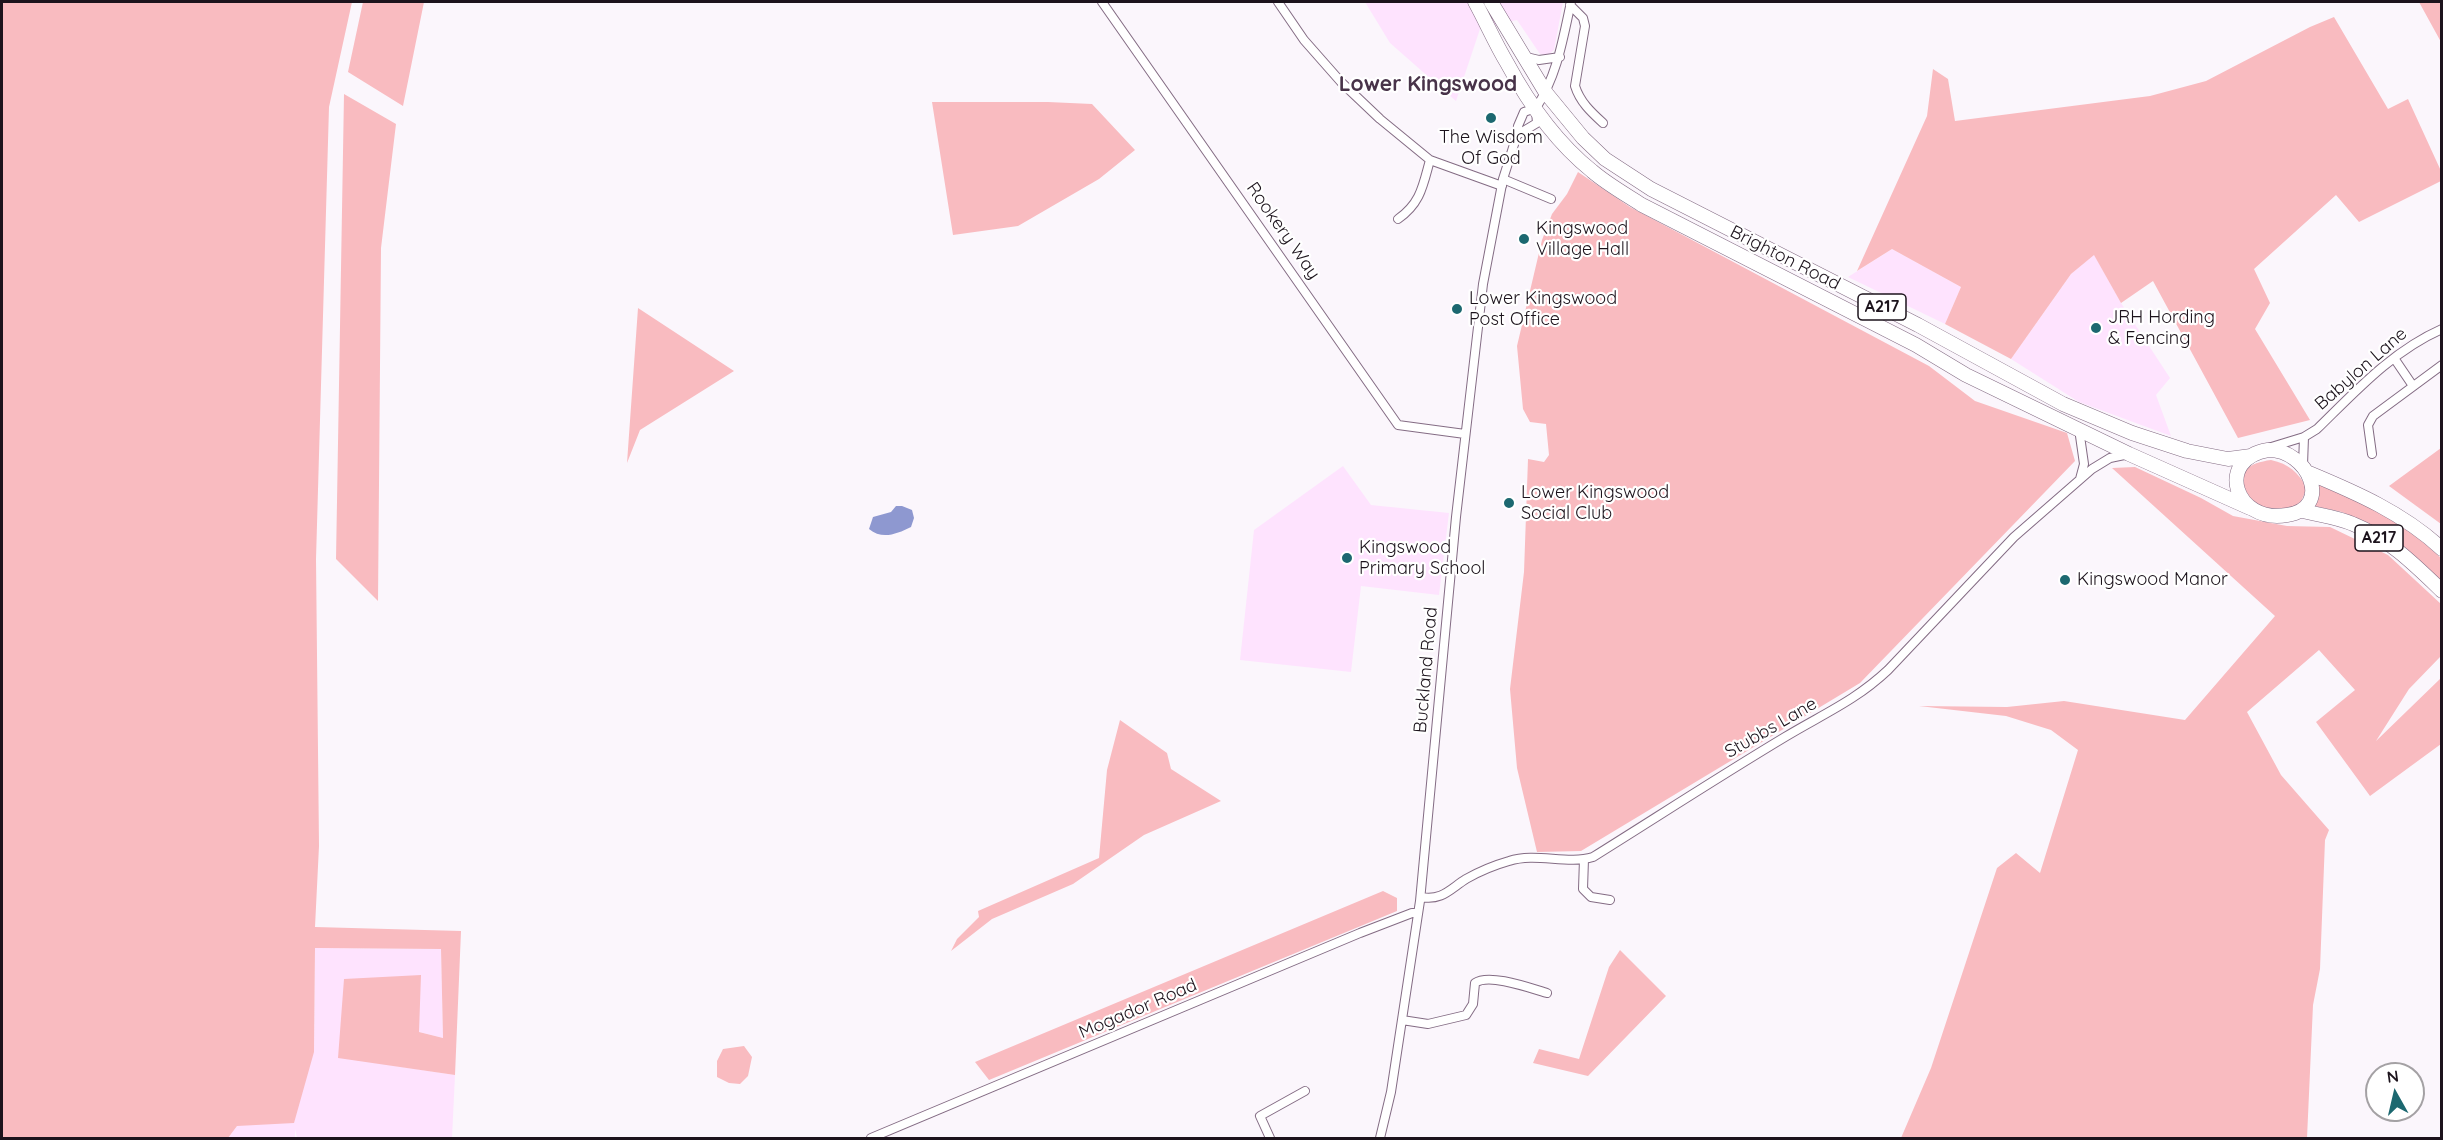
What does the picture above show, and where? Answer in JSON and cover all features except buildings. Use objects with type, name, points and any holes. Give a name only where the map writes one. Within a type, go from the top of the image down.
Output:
[{"type":"highway","name":"Brighton Road","points":[[1475,2],[1507,64],[1562,142],[1591,171],[1642,205],[1916,345],[1966,375],[2129,454],[2250,508]]},
{"type":"highway","name":"Brighton Road","points":[[1491,2],[1546,93],[1583,138],[1605,159],[1651,189],[1903,318],[2063,404],[2132,433],[2187,451],[2228,459],[2255,454]]},
{"type":"highway","name":"A217","points":[[2255,454],[2273,450],[2291,456],[2306,469],[2397,514],[2442,549]]},
{"type":"highway","points":[[2250,508],[2237,492],[2236,481],[2239,468],[2255,454]]},
{"type":"highway","points":[[2303,511],[2312,490],[2306,469]]},
{"type":"highway","name":"A217","points":[[2250,508],[2270,515],[2286,516],[2303,511],[2350,523],[2370,532],[2410,560],[2442,591]]},
{"type":"street","name":"Rookery Way","points":[[1102,2],[1398,425],[1465,434]]},
{"type":"street","points":[[1278,2],[1304,40],[1341,82],[1380,119],[1430,160],[1551,199]]},
{"type":"street","points":[[1536,108],[1546,93],[1560,57],[1571,3]]},
{"type":"street","points":[[1571,3],[1583,18],[1585,26],[1575,86],[1577,94],[1588,109],[1603,123]]},
{"type":"street","points":[[1522,56],[1547,60],[1560,57]]},
{"type":"street","name":"Buckland Road","points":[[1380,1138],[1391,1092],[1421,897],[1465,434],[1483,284],[1502,183],[1518,135],[1518,126],[1524,112],[1536,108],[1537,123],[1518,135]]},
{"type":"street","points":[[1398,219],[1410,210],[1420,194],[1430,160]]},
{"type":"street","name":"Babylon Lane","points":[[2255,454],[2304,437],[2316,429],[2394,358],[2422,338],[2442,329]]},
{"type":"street","points":[[2394,358],[2413,386]]},
{"type":"street","points":[[2372,454],[2368,425],[2373,416],[2442,365]]},
{"type":"street","points":[[2079,429],[2084,464],[2080,480]]},
{"type":"street","points":[[2304,437],[2306,469]]},
{"type":"street","name":"Stubbs Lane","points":[[1584,860],[1786,736],[1866,690],[2014,537],[2092,469],[2110,458],[2129,454]]},
{"type":"street","points":[[1421,897],[1436,898],[1445,895],[1465,880],[1513,859],[1546,857],[1584,860],[1583,889],[1591,897],[1610,900]]},
{"type":"street","name":"Mogador Road","points":[[871,1138],[1349,938],[1412,913],[1418,913]]},
{"type":"street","points":[[1402,1020],[1428,1024],[1466,1015],[1473,1004],[1475,983],[1481,979],[1497,980],[1547,993]]},
{"type":"street","points":[[1270,1138],[1260,1116],[1305,1091]]},
{"type":"shaded area","points":[[2,2],[352,2],[329,107],[316,559],[319,846],[315,927],[461,931],[455,1075],[338,1058],[344,979],[421,975],[419,1032],[443,1038],[441,949],[315,948],[314,1052],[294,1123],[237,1126],[228,1138],[2,1138]]},
{"type":"shaded area","points":[[363,2],[424,2],[403,106],[348,72]]},
{"type":"shaded area","points":[[1365,2],[1563,2],[1554,50],[1548,55],[1540,54],[1517,20],[1480,29],[1456,101],[1390,43]]},
{"type":"shaded area","points":[[2419,2],[2441,2],[2441,42]]},
{"type":"shaded area","points":[[2334,17],[2388,109],[2408,99],[2441,171],[2441,181],[2359,222],[2336,195],[2254,269],[2270,303],[2255,329],[2310,420],[2238,438],[2153,281],[2121,303],[2094,255],[2071,274],[2011,359],[1945,324],[1961,287],[1892,249],[1857,271],[1927,116],[1933,69],[1948,79],[1955,121],[2150,96],[2206,81]]},
{"type":"shaded area","points":[[344,94],[396,124],[381,248],[378,601],[336,559]]},
{"type":"shaded area","points":[[932,102],[1092,104],[1135,150],[1099,179],[1018,226],[953,235]]},
{"type":"shaded area","points":[[1578,172],[1630,207],[1929,366],[1975,401],[2067,433],[2075,461],[1860,683],[1581,851],[1537,852],[1517,768],[1510,689],[1524,572],[1528,459],[1544,462],[1549,455],[1546,424],[1530,422],[1523,409],[1517,346],[1542,240],[1552,214],[1567,194]]},
{"type":"shaded area","points":[[1892,249],[1961,287],[1945,324],[1848,277]]},
{"type":"shaded area","points":[[2094,254],[2121,303],[2170,378],[2156,395],[2171,436],[2079,402],[2011,359],[2071,274]]},
{"type":"shaded area","points":[[638,308],[734,371],[640,430],[627,463]]},
{"type":"shaded area","points":[[2441,448],[2441,524],[2389,486]]},
{"type":"shaded area","points":[[2271,460],[2288,466],[2304,482],[2307,488],[2299,506],[2269,509],[2256,504],[2249,496],[2243,479],[2247,469],[2256,463]]},
{"type":"shaded area","name":"Kingswood Primary School","points":[[1343,466],[1371,505],[1449,513],[1439,595],[1361,586],[1351,672],[1240,660],[1254,530]]},
{"type":"shaded area","points":[[2135,467],[2233,516],[2287,526],[2330,527],[2388,555],[2441,604],[2441,656],[2409,689],[2376,741],[2441,678],[2441,744],[2370,796],[2316,722],[2355,690],[2319,650],[2247,712],[2281,775],[2329,830],[2325,840],[2320,969],[2313,1005],[2307,1138],[1901,1138],[1931,1068],[1997,868],[2016,853],[2040,873],[2078,750],[2051,730],[2006,716],[1919,706],[2007,707],[2064,701],[2185,720],[2275,616],[2112,468]]},
{"type":"shaded area","points":[[2319,485],[2399,524],[2427,545],[2441,558],[2441,582],[2370,525],[2342,512],[2314,506]]},
{"type":"shaded area","points":[[1120,720],[1167,753],[1171,769],[1221,801],[1144,835],[1073,884],[992,919],[951,951],[957,939],[979,917],[978,911],[1099,858],[1107,770]]},
{"type":"shaded area","points":[[1383,891],[1397,898],[1397,911],[989,1080],[975,1062]]},
{"type":"shaded area","points":[[315,948],[441,949],[443,1038],[419,1032],[338,1057],[455,1075],[452,1138],[297,1138],[295,1129],[295,1138],[228,1138],[237,1126],[314,1052]]},
{"type":"shaded area","points":[[1620,950],[1666,996],[1588,1076],[1533,1063],[1539,1049],[1579,1059],[1609,967]]},
{"type":"shaded area","points":[[744,1046],[752,1057],[748,1076],[740,1084],[729,1083],[717,1077],[717,1061],[723,1049]]},
{"type":"water","points":[[896,506],[912,510],[914,518],[911,527],[895,534],[884,535],[869,529],[873,517],[891,512]]},
{"type":"place","name":"The Wisdom Of God","points":[[1491,118]]},
{"type":"place","name":"Kingswood Village Hall","points":[[1524,239]]},
{"type":"place","name":"Lower Kingswood Post Office","points":[[1457,309]]},
{"type":"place","name":"JRH Hording & Fencing","points":[[2096,328]]},
{"type":"place","name":"Lower Kingswood Social Club","points":[[1509,503]]},
{"type":"place","name":"Kingswood Primary School","points":[[1347,558]]},
{"type":"place","name":"Kingswood Manor","points":[[2065,580]]},
{"type":"district","name":"Lower Kingswood","points":[[1428,85]]}]
